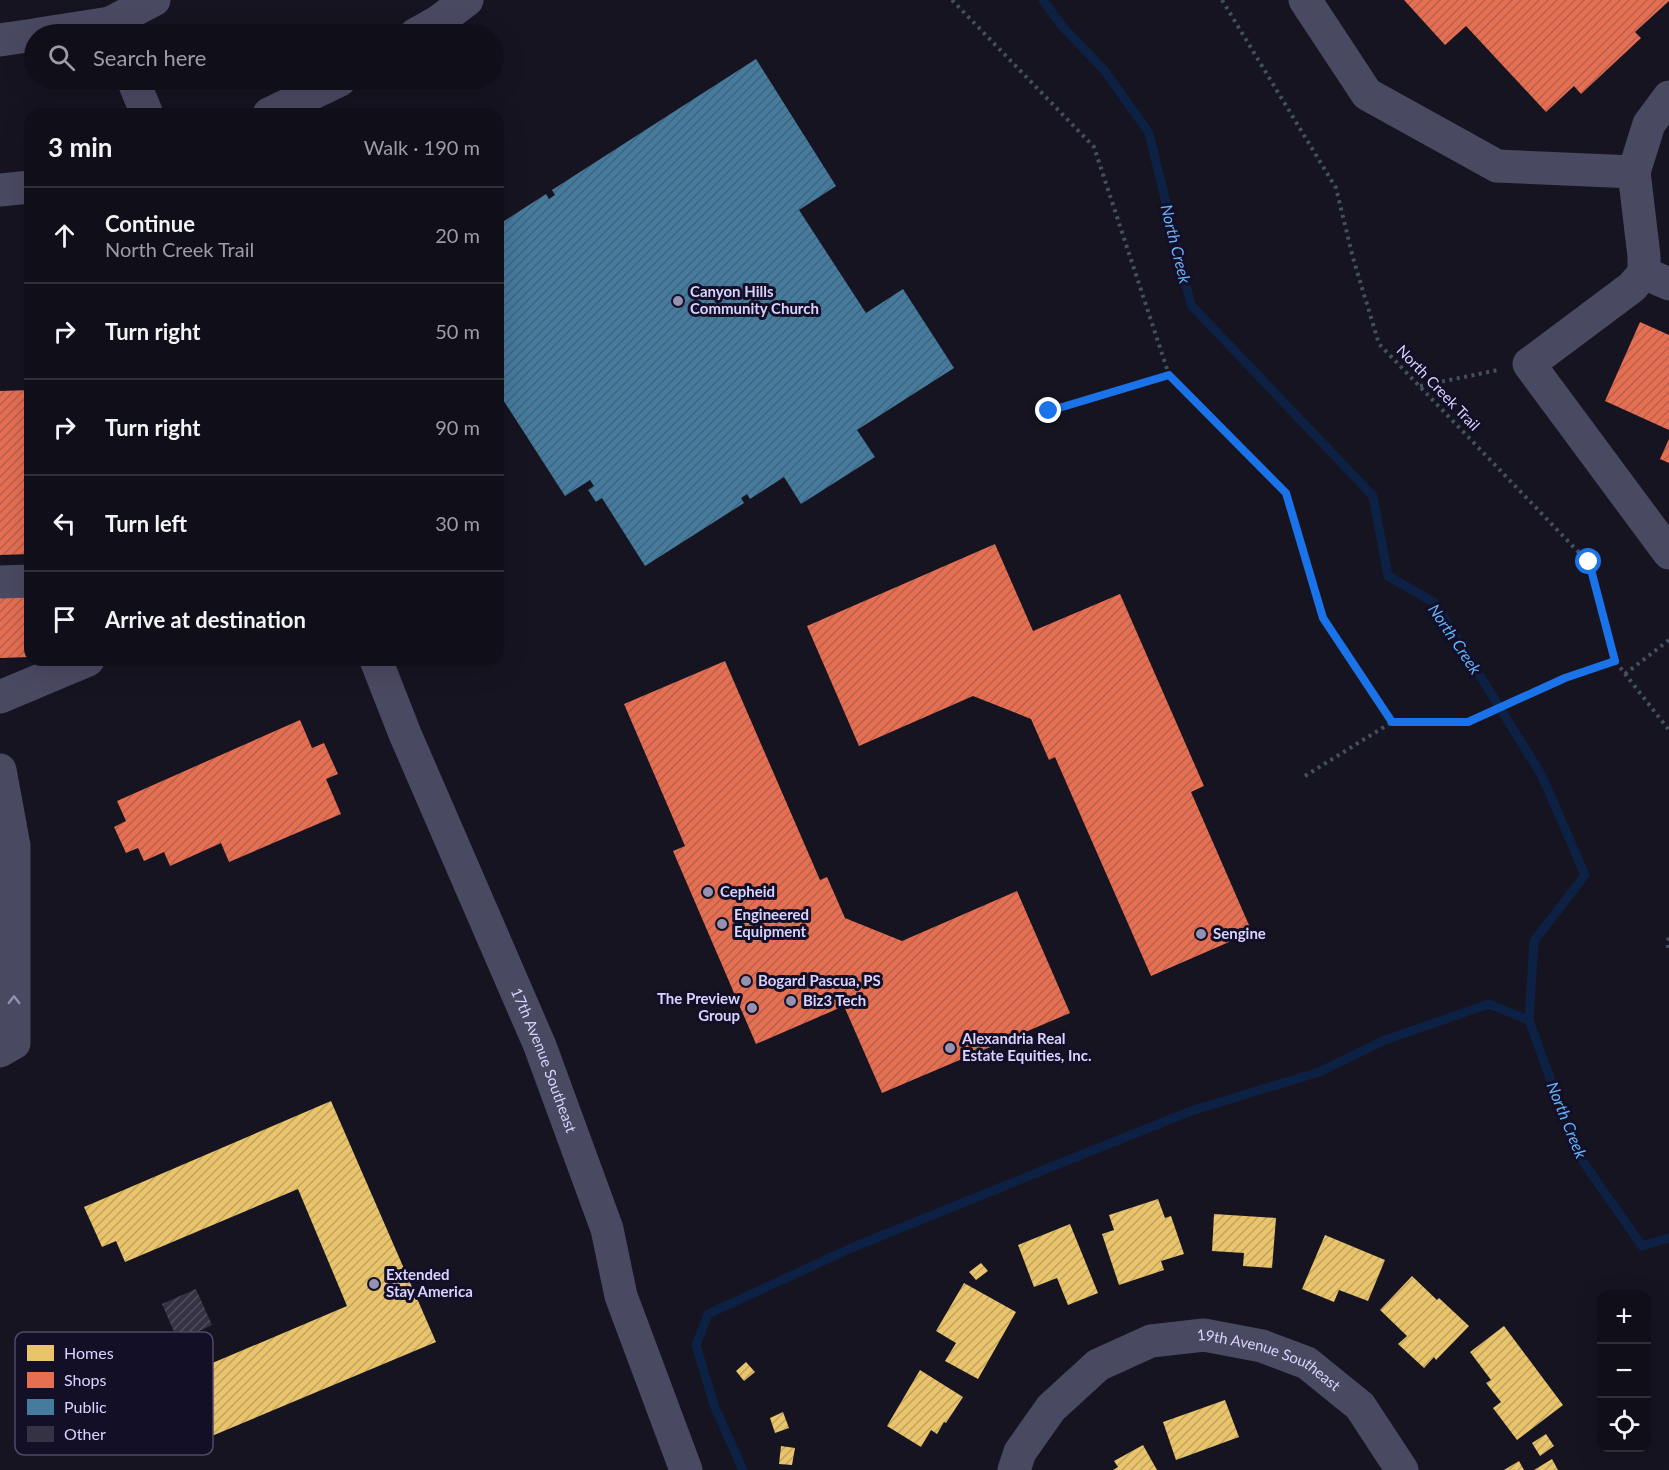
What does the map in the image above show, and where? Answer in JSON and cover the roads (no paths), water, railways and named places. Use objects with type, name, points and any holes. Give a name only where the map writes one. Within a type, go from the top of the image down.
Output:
[{"type":"street","points":[[120,24],[154,0]]},
{"type":"street","points":[[434,24],[467,0]]},
{"type":"street","points":[[1305,0],[1367,94],[1487,161],[1497,166],[1634,172]]},
{"type":"street","points":[[0,40],[24,36]]},
{"type":"street","points":[[137,90],[145,108]]},
{"type":"street","points":[[282,108],[319,90]]},
{"type":"street","points":[[1669,98],[1649,124],[1634,172],[1644,256],[1656,279],[1632,287],[1529,364],[1669,553]]},
{"type":"street","points":[[0,190],[24,188]]},
{"type":"street","points":[[0,582],[24,581]]},
{"type":"street","points":[[0,696],[73,666]]},
{"type":"street","name":"17th Avenue Southeast","points":[[378,666],[405,734],[540,1047],[608,1229],[621,1296],[686,1470]]},
{"type":"street","points":[[0,770],[14,846],[14,1043],[0,1051]]},
{"type":"street","name":"19th Avenue Southeast","points":[[1014,1470],[1020,1452],[1051,1408],[1098,1365],[1151,1341],[1203,1335],[1262,1346],[1307,1363],[1360,1406],[1402,1470]]},
{"type":"waterway","name":"North Creek","points":[[1043,0],[1062,26],[1104,70],[1149,133],[1191,305],[1373,496],[1388,576],[1435,603],[1542,776],[1585,875],[1534,941],[1529,1020],[1577,1153],[1642,1246],[1669,1238]]},
{"type":"waterway","points":[[743,1470],[714,1405],[696,1345],[708,1314],[849,1249],[1046,1169],[1191,1111],[1319,1072],[1385,1040],[1489,1004],[1529,1020]]},
{"type":"place","name":"Canyon Hills Community Church","points":[[678,301]]},
{"type":"place","name":"Cepheid","points":[[708,892]]},
{"type":"place","name":"Engineered Equipment","points":[[722,924]]},
{"type":"place","name":"Sengine","points":[[1201,934]]},
{"type":"place","name":"Bogard Pascua, PS","points":[[746,981]]},
{"type":"place","name":"Biz3 Tech","points":[[791,1001]]},
{"type":"place","name":"The Preview Group","points":[[752,1008]]},
{"type":"place","name":"Alexandria Real Estate Equities, Inc.","points":[[950,1048]]},
{"type":"place","name":"Extended Stay America","points":[[374,1284]]}]
